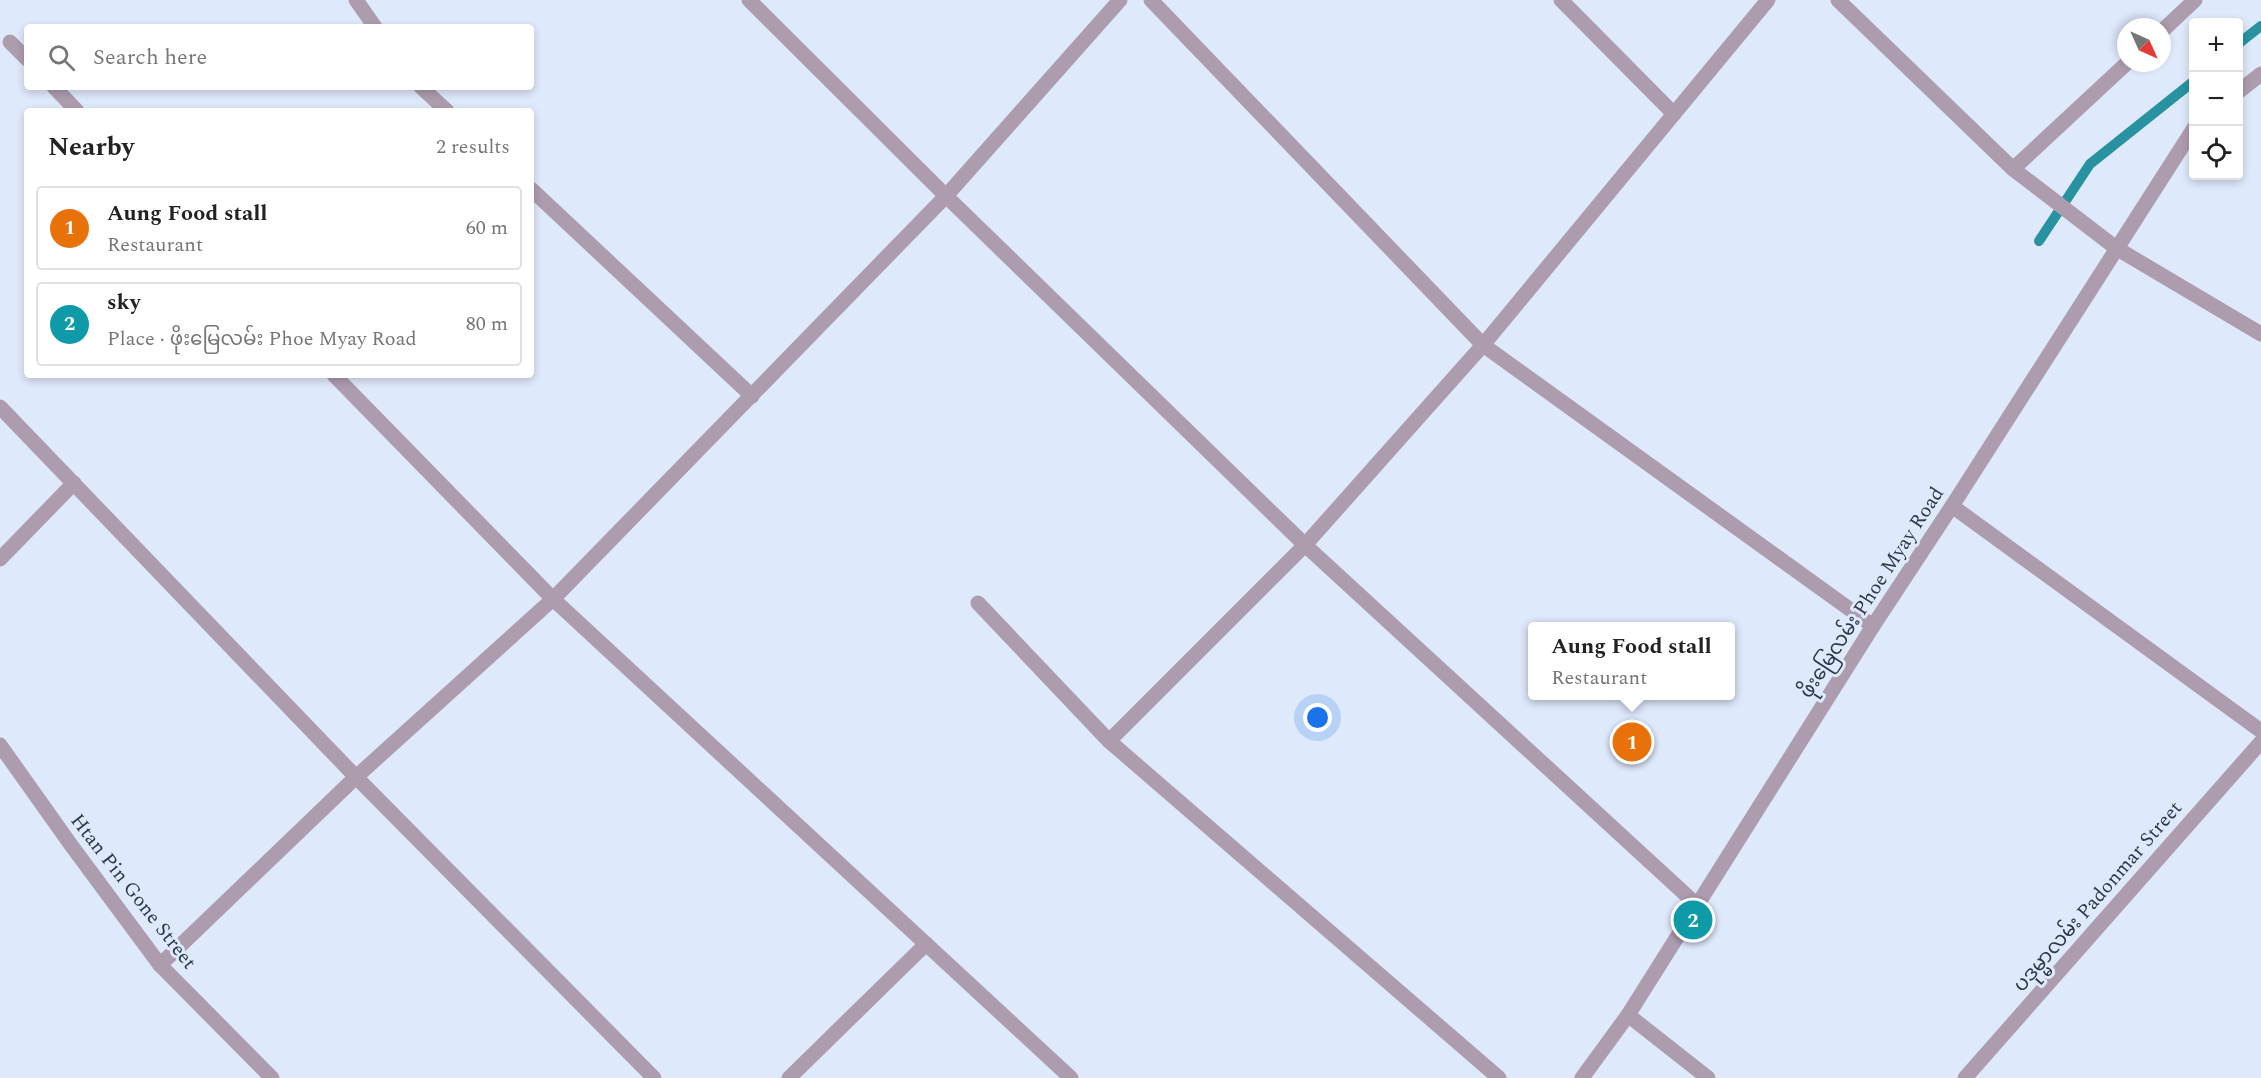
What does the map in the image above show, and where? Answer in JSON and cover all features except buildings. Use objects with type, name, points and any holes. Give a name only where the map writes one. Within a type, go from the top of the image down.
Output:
[{"type":"street","points":[[356,0],[373,24]]},
{"type":"street","points":[[749,0],[946,196],[1305,545],[1696,905]]},
{"type":"street","points":[[160,965],[356,777],[553,599],[946,196],[1120,0]]},
{"type":"street","points":[[1151,0],[1483,345],[1873,626]]},
{"type":"street","points":[[1561,0],[1674,114]]},
{"type":"street","points":[[1108,741],[1305,545],[1483,345],[1768,0]]},
{"type":"street","points":[[1838,0],[2013,169],[2116,248],[2261,334]]},
{"type":"street","points":[[2171,23],[2195,0]]},
{"type":"street","points":[[10,42],[24,56]]},
{"type":"street","points":[[2013,169],[2117,72]]},
{"type":"street","points":[[2243,88],[2261,74]]},
{"type":"street","points":[[57,90],[74,108]]},
{"type":"street","points":[[424,90],[444,108]]},
{"type":"street","name":"ဖိုးမြေလမ်း Phoe Myay Road","points":[[1582,1078],[1628,1015],[1873,626],[2189,134]]},
{"type":"street","points":[[534,192],[752,396]]},
{"type":"street","points":[[337,378],[553,599],[1071,1078]]},
{"type":"street","points":[[0,406],[356,777],[654,1078]]},
{"type":"street","points":[[0,559],[74,483]]},
{"type":"street","points":[[1952,506],[2261,731]]},
{"type":"street","points":[[978,603],[1108,741],[1498,1078]]},
{"type":"street","name":"ပဒုမ္မာလမ်း Padonmar Street","points":[[1965,1078],[2261,742]]},
{"type":"street","name":"Htan Pin Gone Street","points":[[0,744],[70,845],[160,965],[272,1078]]},
{"type":"street","points":[[789,1078],[926,944]]},
{"type":"street","points":[[1628,1015],[1708,1078]]},
{"type":"waterway","points":[[2243,40],[2261,26]]},
{"type":"waterway","points":[[2039,241],[2090,164],[2189,85]]},
{"type":"place","name":"Aung Food stall","points":[[1632,742]]},
{"type":"place","name":"sky","points":[[1693,920]]}]
